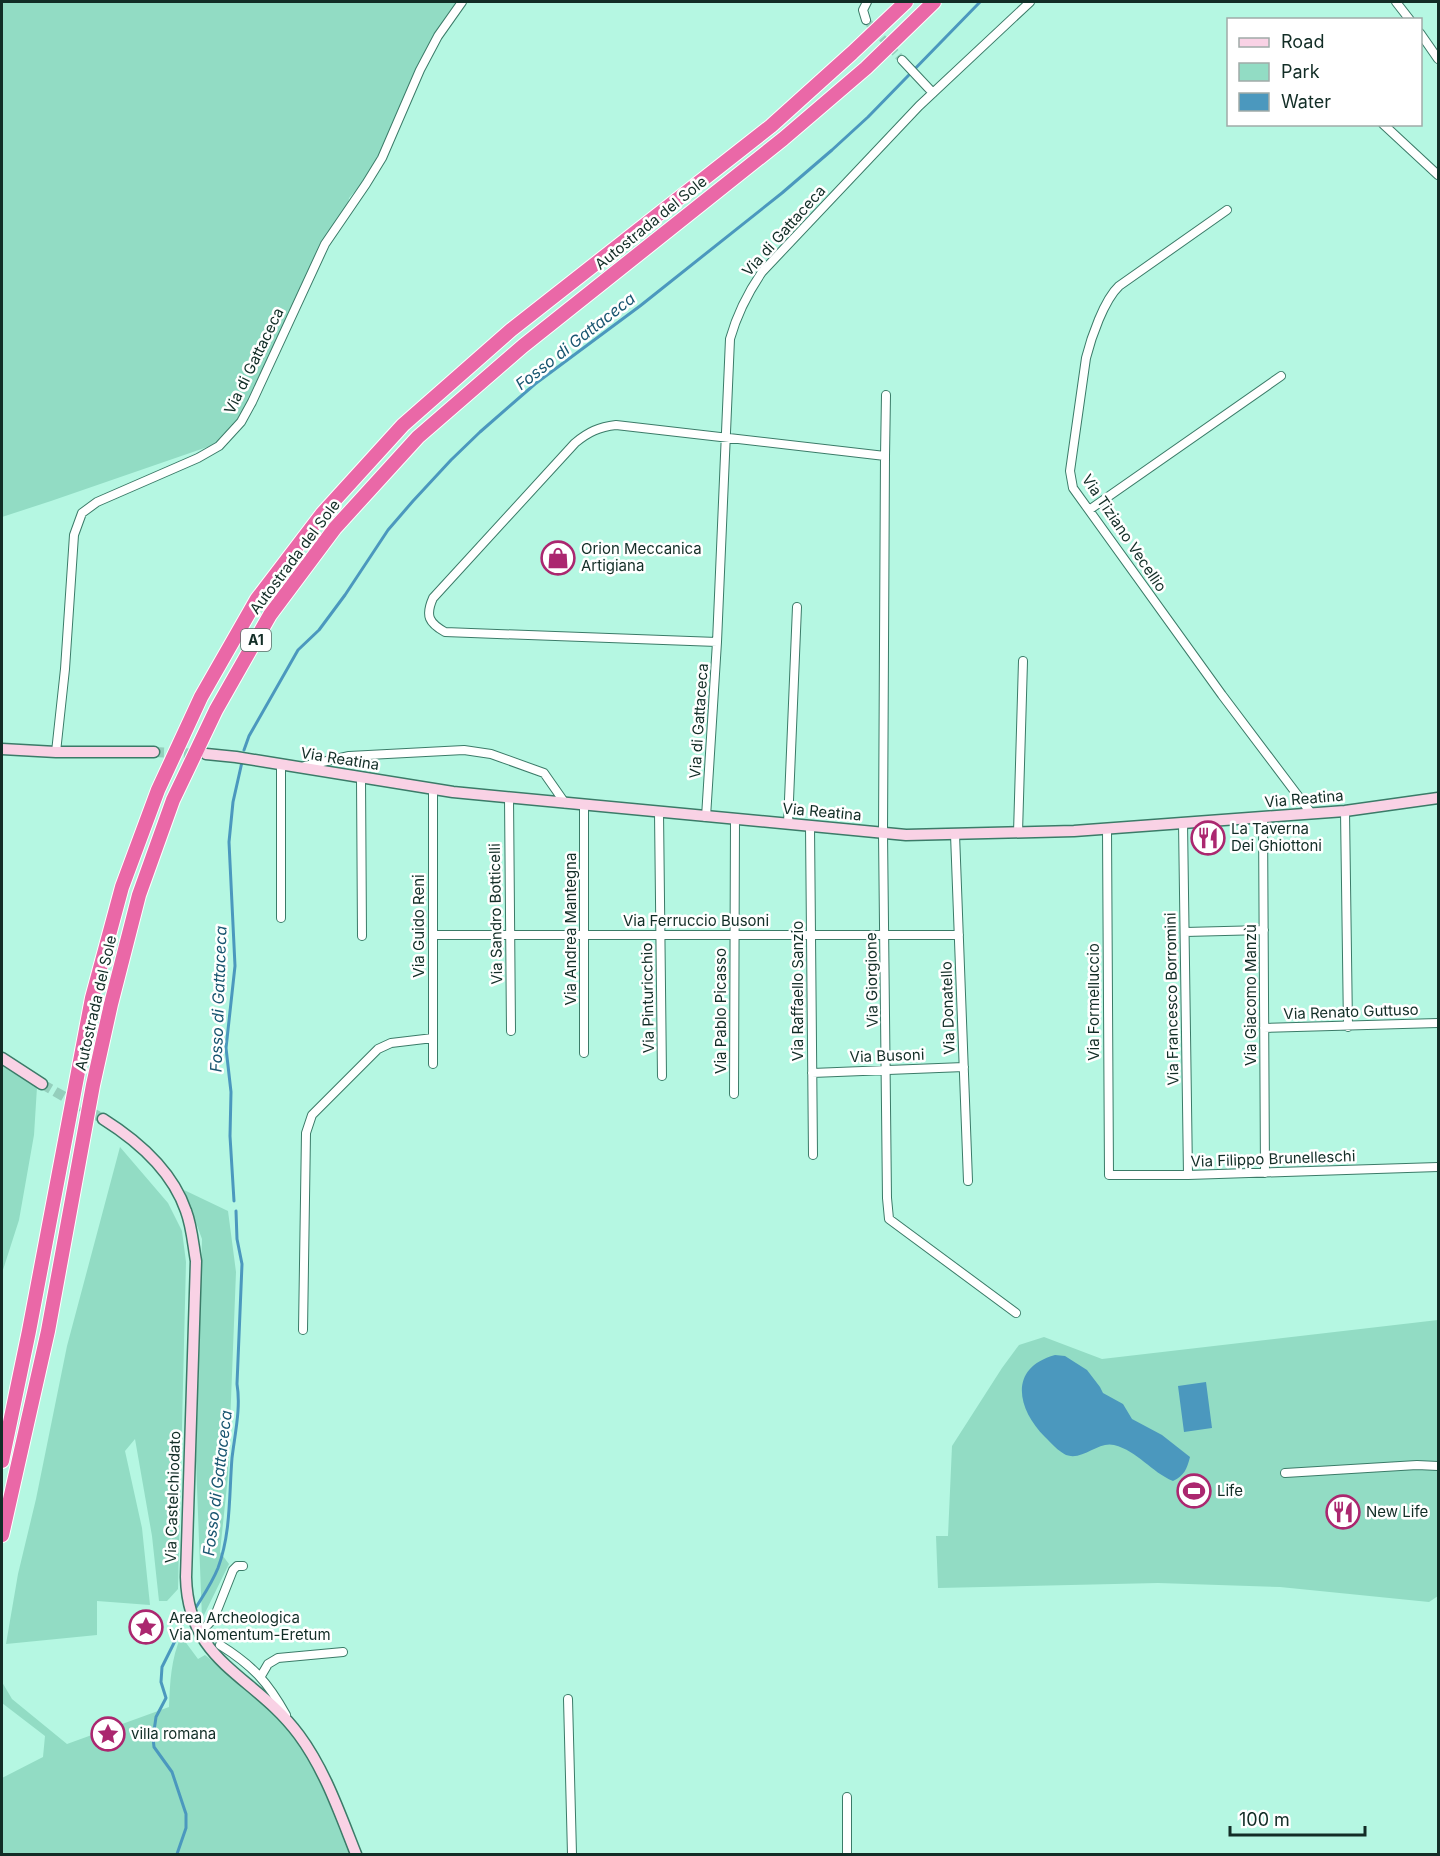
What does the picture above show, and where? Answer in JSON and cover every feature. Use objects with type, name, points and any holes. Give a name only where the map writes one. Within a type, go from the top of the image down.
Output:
[{"type":"highway","name":"Autostrada del Sole","points":[[2,1461],[92,998],[122,887],[158,790],[201,697],[257,599],[322,514],[403,425],[511,330],[771,126],[906,2]]},
{"type":"highway","name":"Autostrada del Sole","points":[[2,1535],[48,1331],[93,1085],[139,895],[173,800],[216,710],[270,615],[335,528],[418,437],[523,346],[783,139],[866,68],[934,2]]},
{"type":"street","name":"Via di Gattaceca","points":[[56,752],[65,669],[74,535],[82,513],[97,502],[219,447],[241,422],[325,244],[382,158],[420,70],[438,36],[462,2]]},
{"type":"street","points":[[866,21],[863,10],[867,2]]},
{"type":"street","name":"Via di Gattaceca","points":[[706,817],[717,642],[730,339],[737,315],[747,294],[762,272],[933,93],[1030,2]]},
{"type":"street","points":[[1396,2],[1408,18]]},
{"type":"street","points":[[1422,36],[1438,59]]},
{"type":"street","points":[[902,60],[933,93]]},
{"type":"street","points":[[1385,126],[1438,175]]},
{"type":"street","name":"Via Tiziano Vecellio","points":[[1227,210],[1113,291],[1086,358],[1070,471],[1071,484],[1222,695],[1311,813]]},
{"type":"street","points":[[1089,510],[1281,376]]},
{"type":"street","name":"Via Giorgione","points":[[886,395],[883,833],[889,1219],[1016,1313]]},
{"type":"street","points":[[717,642],[445,632],[436,627],[430,618],[428,609],[433,598],[574,443],[584,434],[601,426],[616,424],[885,456]]},
{"type":"street","points":[[788,824],[797,607]]},
{"type":"street","points":[[1018,833],[1023,661]]},
{"type":"street","points":[[2,749],[56,752],[154,752]]},
{"type":"street","points":[[296,768],[349,756],[465,750],[491,754],[544,773],[565,803]]},
{"type":"street","name":"Via Reatina","points":[[206,754],[433,789],[906,835],[1107,829],[1345,811],[1438,798]]},
{"type":"street","points":[[281,766],[281,918]]},
{"type":"street","points":[[361,778],[362,936]]},
{"type":"street","name":"Via Guido Reni","points":[[433,789],[433,1064]]},
{"type":"street","name":"Via Sandro Botticelli","points":[[509,797],[511,1031]]},
{"type":"street","name":"Via Andrea Mantegna","points":[[584,805],[584,1053]]},
{"type":"street","points":[[1345,811],[1348,1027]]},
{"type":"street","name":"Via Pinturicchio","points":[[659,812],[662,1076]]},
{"type":"street","name":"Via Giacomo Manzù","points":[[1263,817],[1265,1173]]},
{"type":"street","name":"Via Pablo Picasso","points":[[734,1094],[735,819]]},
{"type":"street","name":"Via Francesco Borromini","points":[[1183,822],[1188,1175]]},
{"type":"street","name":"Via Raffaello Sanzio","points":[[810,826],[813,1155]]},
{"type":"street","name":"Via Formelluccio","points":[[1107,829],[1109,1175]]},
{"type":"street","name":"Via Donatello","points":[[955,834],[968,1181]]},
{"type":"street","points":[[1185,932],[1264,930]]},
{"type":"street","name":"Via Ferruccio Busoni","points":[[433,935],[959,935]]},
{"type":"street","name":"Via Renato Guttuso","points":[[1264,1028],[1438,1023]]},
{"type":"street","points":[[303,1330],[306,1132],[312,1115],[378,1049],[391,1043],[433,1038]]},
{"type":"street","points":[[2,1058],[42,1084]]},
{"type":"street","name":"Via Busoni","points":[[812,1073],[964,1067]]},
{"type":"street","name":"Via Castelchiodato","points":[[103,1119],[132,1138],[163,1170],[186,1210],[192,1237],[196,1261],[186,1587],[191,1617],[199,1634],[216,1656],[265,1697],[303,1740],[320,1770],[356,1854]]},
{"type":"street","name":"Via Filippo Brunelleschi","points":[[1109,1175],[1188,1175],[1438,1167]]},
{"type":"street","points":[[1285,1473],[1438,1466]]},
{"type":"street","points":[[199,1634],[214,1618],[233,1570],[237,1566],[243,1566]]},
{"type":"street","points":[[220,1645],[261,1676],[273,1691],[290,1723]]},
{"type":"street","points":[[261,1676],[268,1664],[278,1658],[343,1652]]},
{"type":"street","points":[[568,1699],[572,1854]]},
{"type":"street","points":[[847,1797],[847,1854]]},
{"type":"green space","points":[[2,2],[459,2],[436,36],[370,174],[349,198],[348,205],[323,244],[255,391],[238,422],[216,444],[2,517]]},
{"type":"green space","points":[[2,1066],[37,1087],[34,1135],[19,1220],[2,1273]]},
{"type":"green space","points":[[120,1147],[168,1203],[182,1231],[186,1262],[178,1589],[167,1601],[159,1601],[152,1536],[135,1439],[125,1451],[142,1528],[150,1605],[97,1601],[97,1635],[6,1644],[18,1574],[36,1499],[67,1346]]},
{"type":"green space","points":[[184,1190],[228,1211],[236,1272],[228,1476],[220,1552],[229,1564],[202,1619],[196,1461],[202,1239]]},
{"type":"green space","name":"Life","points":[[1438,1320],[1438,1596],[1429,1602],[1280,1587],[1158,1583],[938,1588],[936,1536],[948,1536],[952,1446],[1019,1345],[1044,1337],[1102,1359]]},
{"type":"green space","points":[[181,1636],[198,1659],[205,1655],[262,1701],[284,1723],[317,1777],[349,1854],[2,1854],[2,1778],[43,1757],[45,1736],[2,1703],[2,1682],[12,1699],[67,1744],[169,1707],[173,1662]]},
{"type":"water","points":[[1055,1355],[1065,1356],[1087,1370],[1103,1393],[1123,1404],[1132,1419],[1162,1435],[1190,1457],[1182,1474],[1173,1481],[1130,1452],[1114,1445],[1102,1446],[1072,1456],[1066,1455],[1055,1447],[1035,1426],[1028,1414],[1023,1402],[1022,1390],[1024,1379],[1030,1369],[1040,1361]]},
{"type":"water","points":[[1206,1382],[1212,1428],[1184,1432],[1178,1386]]},
{"type":"waterway","name":"Fosso di Gattaceca","points":[[244,750],[249,736],[298,650],[319,630],[388,530],[451,460],[535,384],[640,306],[782,193],[832,150],[868,117],[980,2]]},
{"type":"waterway","name":"Fosso di Gattaceca","points":[[234,1201],[230,1136],[231,1092],[226,1048],[235,966],[229,842],[233,802],[242,762]]},
{"type":"waterway","name":"Fosso di Gattaceca","points":[[195,1609],[218,1568],[229,1514],[238,1402],[242,1264],[237,1239],[236,1211]]},
{"type":"waterway","points":[[177,1854],[186,1828],[186,1814],[172,1772],[154,1747],[153,1738],[156,1717],[166,1698],[161,1682],[162,1667],[180,1631]]},
{"type":"tunnel","points":[[866,20],[902,60]]},
{"type":"tunnel","points":[[154,752],[202,754]]},
{"type":"tunnel","points":[[42,1084],[103,1119]]},
{"type":"place","name":"Orion Meccanica Artigiana","points":[[558,558]]},
{"type":"place","name":"La Taverna Dei Ghiottoni","points":[[1208,838]]},
{"type":"place","name":"Life","points":[[1194,1491]]},
{"type":"place","name":"New Life","points":[[1343,1512]]},
{"type":"place","name":"Area Archeologica Via Nomentum-Eretum","points":[[146,1627]]},
{"type":"place","name":"villa romana","points":[[108,1734]]}]
